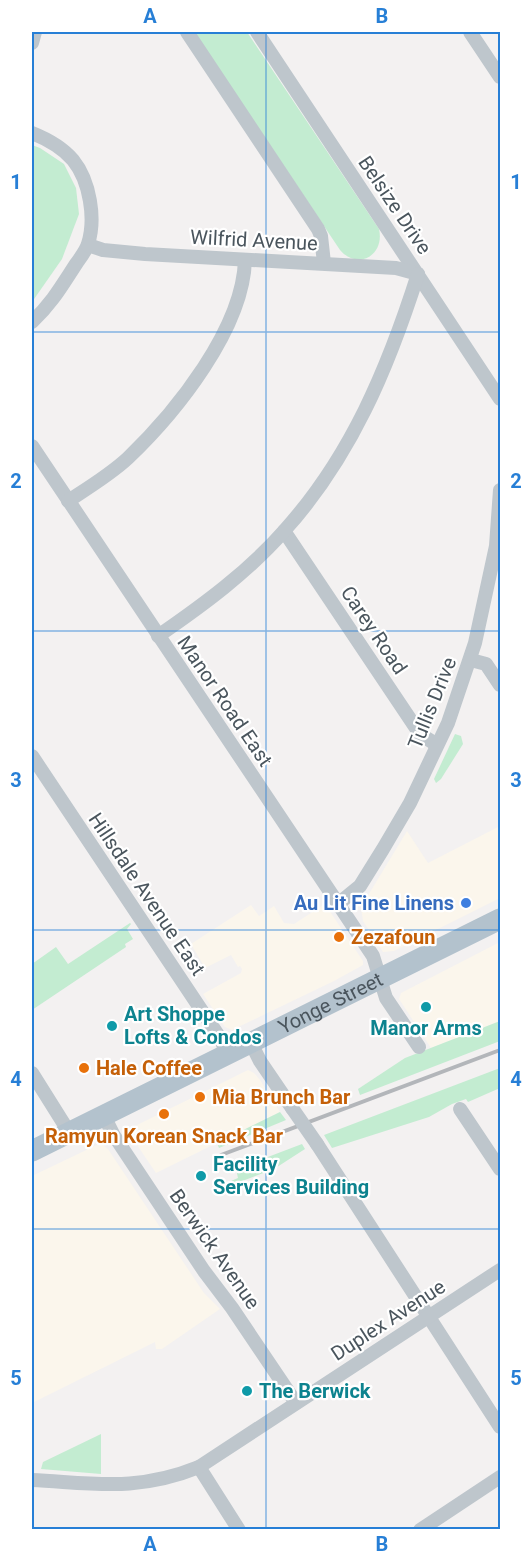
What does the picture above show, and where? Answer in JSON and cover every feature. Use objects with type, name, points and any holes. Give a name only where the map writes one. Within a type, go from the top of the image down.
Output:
[{"type":"main road","name":"Yonge Street","points":[[32,1151],[501,919]]},
{"type":"street","points":[[32,44],[36,32]]},
{"type":"street","points":[[187,32],[318,229],[324,263]]},
{"type":"street","name":"Belsize Drive","points":[[257,32],[501,399]]},
{"type":"street","points":[[470,32],[501,77]]},
{"type":"street","points":[[32,133],[57,145],[74,161],[84,179],[90,203],[91,221],[88,245],[54,299],[32,322]]},
{"type":"street","name":"Wilfrid Avenue","points":[[88,245],[103,250],[145,254],[396,268],[418,274]]},
{"type":"street","points":[[68,501],[126,460],[161,424],[189,386],[216,349],[229,321],[239,296],[245,272],[245,260]]},
{"type":"street","points":[[158,636],[225,586],[284,531],[332,469],[366,411],[406,315],[418,274]]},
{"type":"street","name":"Manor Road East","points":[[32,446],[376,961],[386,998],[419,1047]]},
{"type":"street","name":"Tullis Drive","points":[[338,904],[353,893],[369,874],[410,803],[448,723],[471,660],[496,546],[501,490]]},
{"type":"street","name":"Carey Road","points":[[284,531],[420,734],[437,745]]},
{"type":"street","points":[[471,660],[486,664],[501,686]]},
{"type":"street","name":"Hillsdale Avenue East","points":[[32,756],[220,1038],[228,1055]]},
{"type":"street","points":[[251,1043],[260,1061],[317,1144],[501,1426]]},
{"type":"street","points":[[32,1073],[69,1132]]},
{"type":"street","points":[[460,1109],[501,1169]]},
{"type":"street","name":"Berwick Avenue","points":[[104,1116],[113,1134],[204,1271],[232,1308],[296,1403]]},
{"type":"street","name":"Duplex Avenue","points":[[32,1480],[142,1484],[199,1467],[501,1270]]},
{"type":"street","points":[[199,1467],[236,1529]]},
{"type":"street","points":[[420,1530],[501,1477]]},
{"type":"shaded area","points":[[500,826],[500,898],[394,951],[383,952],[363,921],[361,907],[407,831],[428,863]]},
{"type":"shaded area","points":[[325,904],[363,961],[363,965],[232,1030],[225,1027],[203,994],[241,973],[242,969],[238,967],[231,955],[205,968],[191,944],[251,905],[259,916],[274,906],[284,923],[294,924]]},
{"type":"shaded area","points":[[500,942],[500,1021],[431,1048],[399,999],[401,993]]},
{"type":"shaded area","points":[[248,1070],[260,1080],[280,1112],[156,1173],[127,1130]]},
{"type":"shaded area","points":[[101,1143],[108,1149],[204,1293],[220,1309],[162,1349],[156,1349],[155,1342],[32,1403],[32,1176]]},
{"type":"green space","points":[[194,32],[247,32],[379,229],[380,238],[374,253],[362,259],[355,259],[340,250]]},
{"type":"green space","points":[[32,145],[64,164],[76,188],[79,214],[62,259],[32,302]]},
{"type":"green space","points":[[455,734],[461,736],[463,744],[441,779],[436,783],[434,779]]},
{"type":"green space","points":[[130,923],[127,929],[133,939],[125,944],[126,947],[32,1010],[32,964],[56,947],[68,964]]},
{"type":"green space","points":[[500,1021],[500,1041],[360,1095],[358,1089],[405,1058]]},
{"type":"green space","points":[[500,1068],[500,1088],[468,1102],[466,1099],[452,1104],[429,1117],[332,1148],[324,1135]]},
{"type":"green space","points":[[280,1112],[286,1120],[219,1148],[217,1143]]},
{"type":"green space","points":[[302,1144],[305,1149],[274,1169],[232,1185],[231,1181],[238,1178],[236,1169]]},
{"type":"green space","points":[[101,1434],[101,1474],[41,1469],[43,1462]]},
{"type":"railway","points":[[221,1155],[500,1050]]},
{"type":"place","name":"Au Lit Fine Linens","points":[[466,903]]},
{"type":"place","name":"Zezafoun","points":[[339,937]]},
{"type":"place","name":"Manor Arms","points":[[426,1007]]},
{"type":"place","name":"Art Shoppe Lofts & Condos","points":[[112,1026]]},
{"type":"place","name":"Hale Coffee","points":[[84,1068]]},
{"type":"place","name":"Mia Brunch Bar","points":[[200,1097]]},
{"type":"place","name":"Ramyun Korean Snack Bar","points":[[164,1114]]},
{"type":"place","name":"Facility Services Building","points":[[201,1176]]},
{"type":"place","name":"The Berwick","points":[[247,1391]]}]
